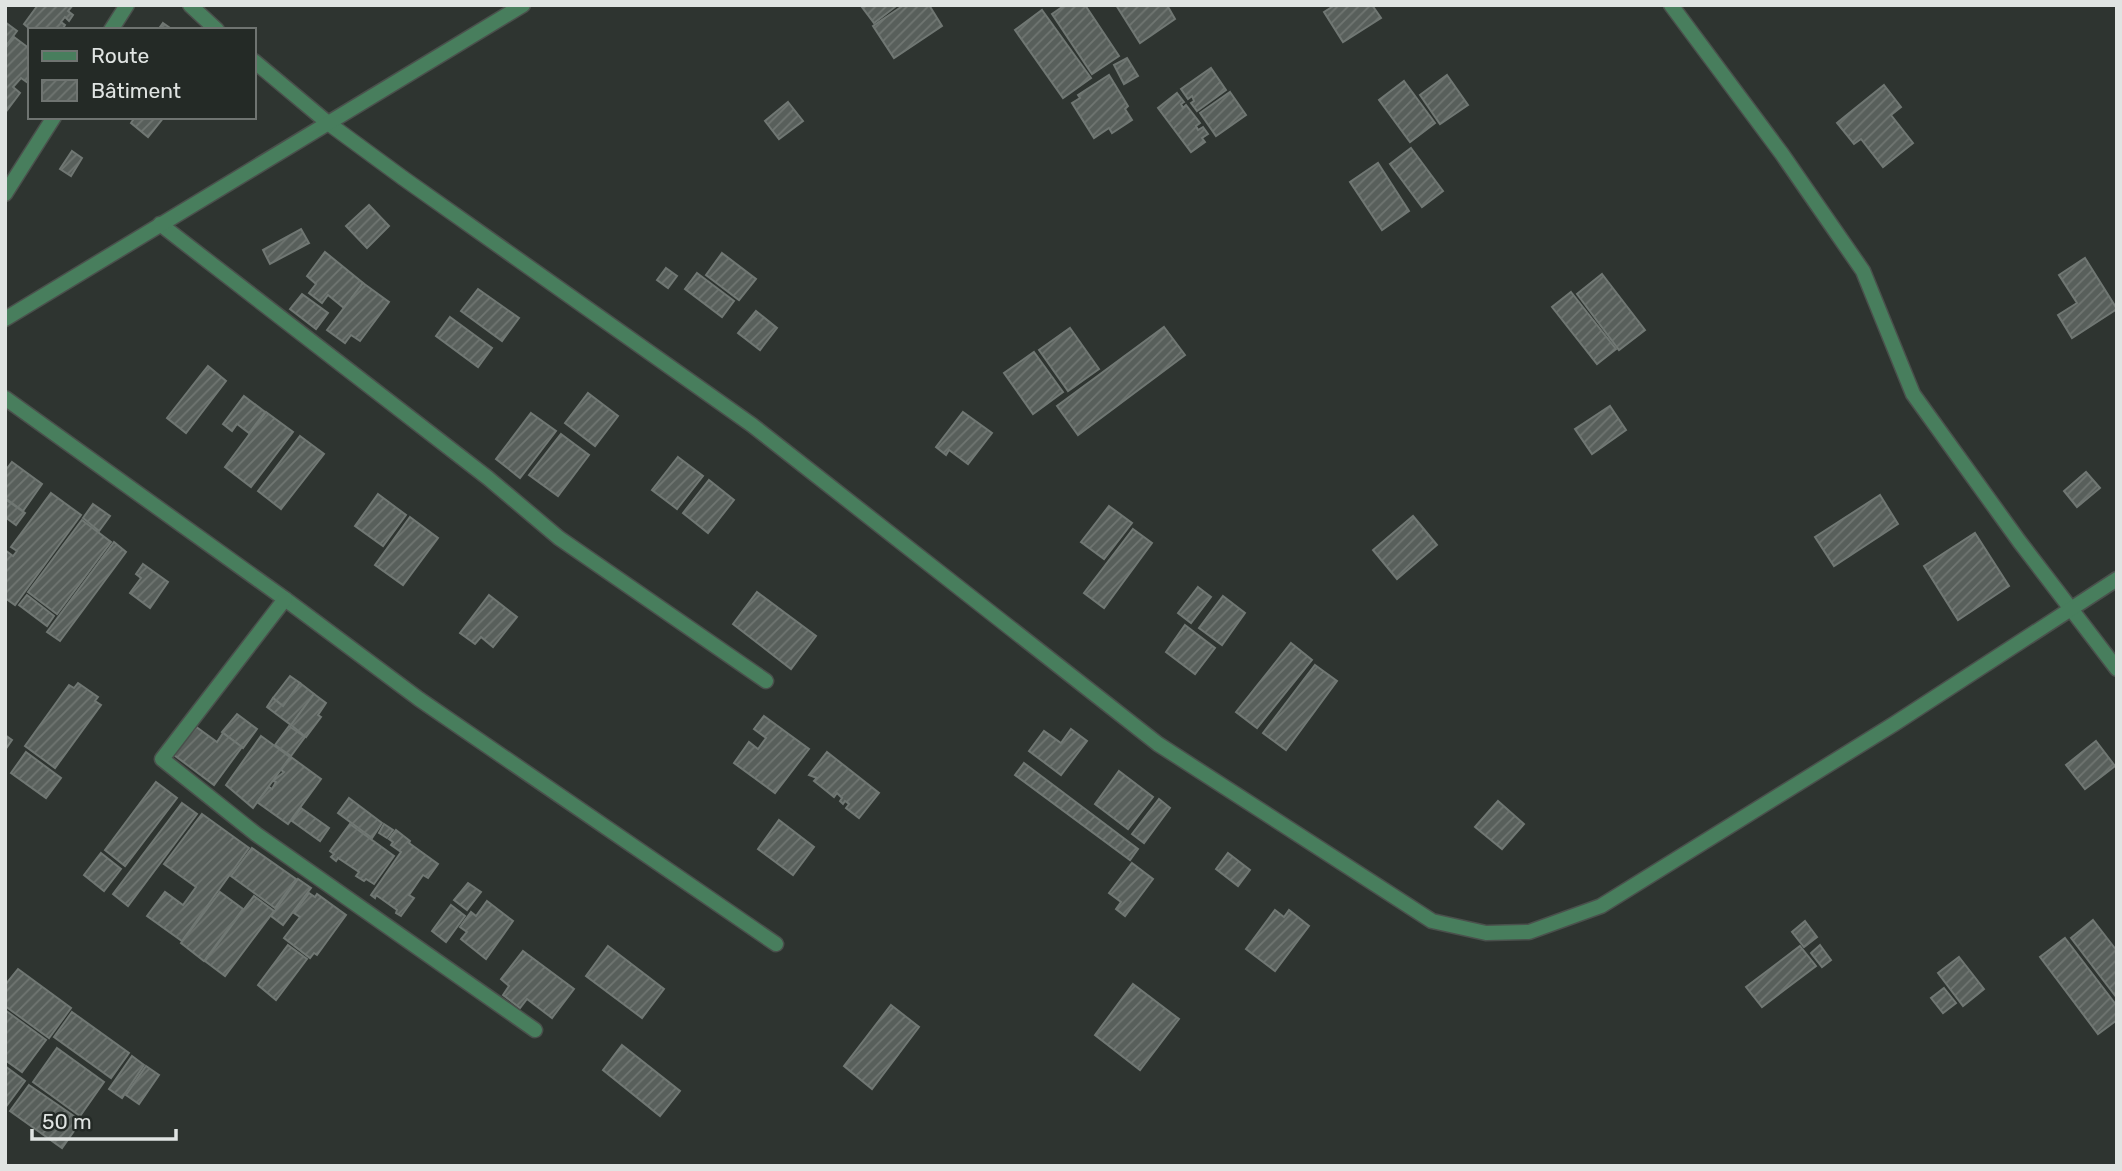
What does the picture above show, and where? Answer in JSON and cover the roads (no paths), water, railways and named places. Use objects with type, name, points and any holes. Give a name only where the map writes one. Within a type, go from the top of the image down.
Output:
[{"type":"street","points":[[112,28],[127,5]]},
{"type":"street","points":[[190,5],[215,28]]},
{"type":"street","points":[[5,319],[523,5]]},
{"type":"street","points":[[1671,5],[1782,154],[1863,271],[1913,394],[2019,541],[2117,669]]},
{"type":"street","points":[[256,63],[328,123],[402,178],[752,425],[1158,744],[1432,921],[1486,933],[1529,932],[1601,906],[1894,724],[2117,579]]},
{"type":"street","points":[[5,194],[53,119]]},
{"type":"street","points":[[160,225],[488,478],[559,538],[766,681]]},
{"type":"street","points":[[5,398],[419,699],[776,944]]},
{"type":"street","points":[[285,599],[162,759],[256,834],[535,1030]]}]
